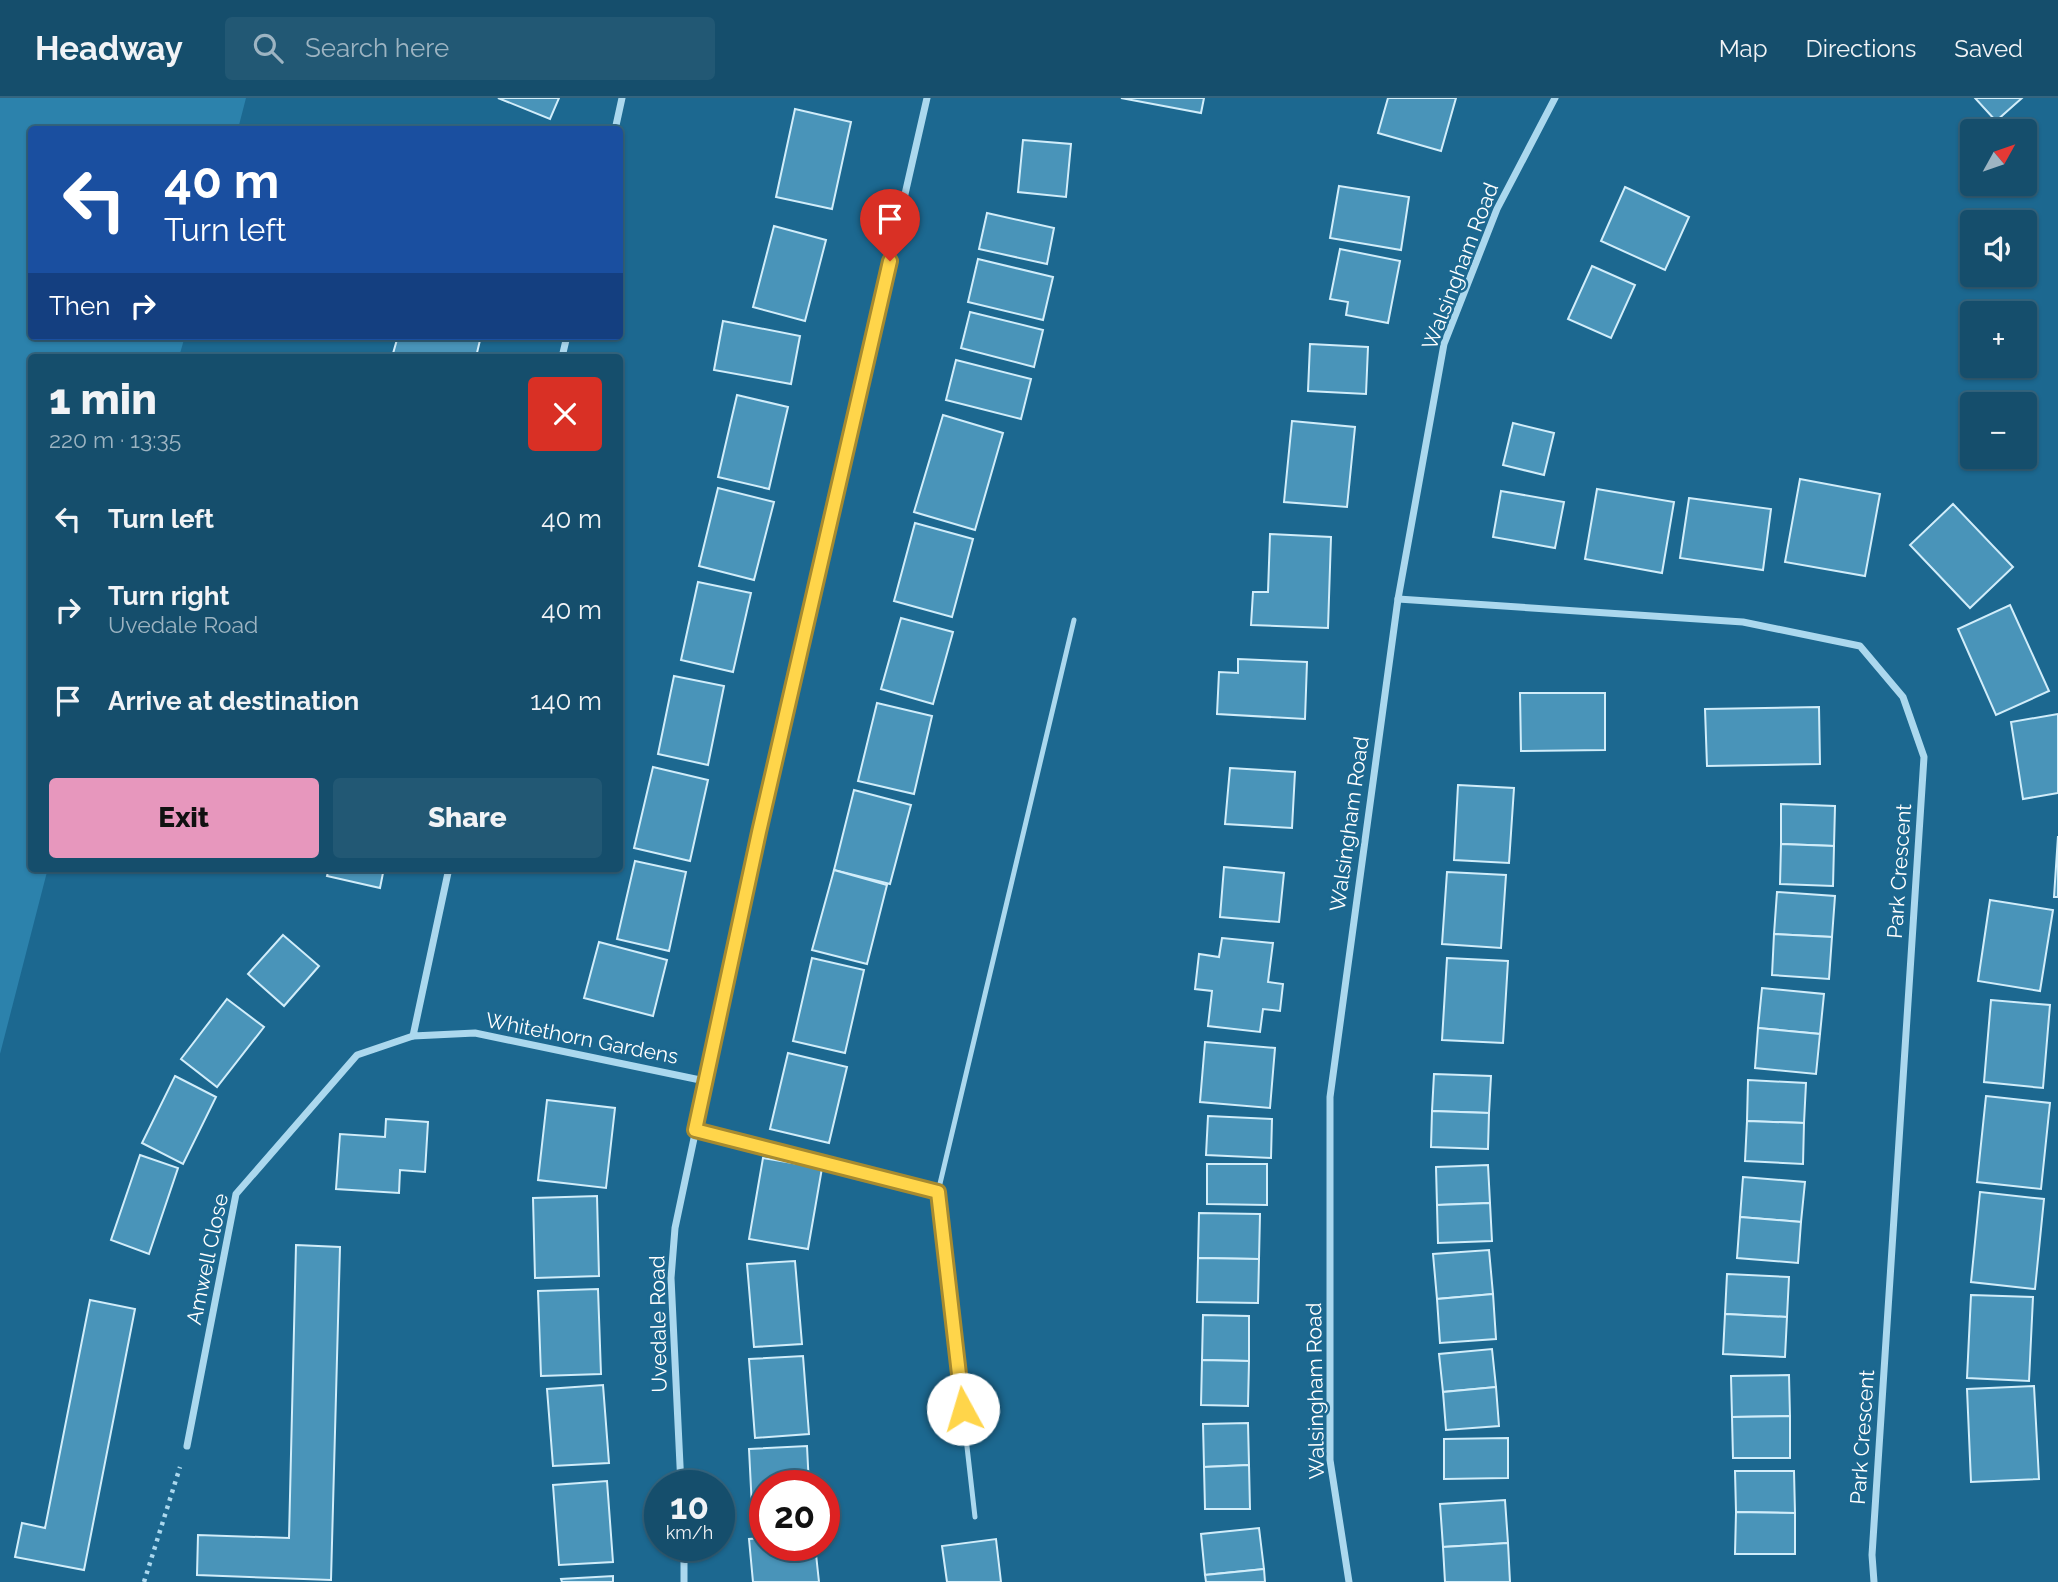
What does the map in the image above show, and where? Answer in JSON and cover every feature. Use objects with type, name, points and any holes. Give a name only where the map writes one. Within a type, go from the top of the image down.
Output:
[{"type":"street","points":[[616,126],[622,98]]},
{"type":"street","name":"Uvedale Road","points":[[680,1470],[671,1278],[675,1228],[759,832],[927,98]]},
{"type":"street","name":"Walsingham Road","points":[[1349,1582],[1330,1460],[1330,1097],[1398,600],[1444,344],[1497,209],[1555,98]]},
{"type":"street","name":"Park Crescent","points":[[1398,600],[1744,622],[1860,646],[1903,697],[1924,757],[1872,1555],[1874,1582]]},
{"type":"street","points":[[413,1036],[448,872]]},
{"type":"street","name":"Whitethorn Gardens","points":[[413,1036],[475,1034],[705,1081]]},
{"type":"street","name":"Amwell Close","points":[[187,1446],[236,1194],[357,1055],[413,1036]]},
{"type":"street","points":[[684,1561],[684,1582]]},
{"type":"lane","points":[[975,1517],[938,1192],[1074,620]]},
{"type":"lane","points":[[695,1130],[938,1192]]},
{"type":"path","points":[[144,1582],[187,1446]]},
{"type":"shaded area","points":[[0,98],[246,98],[239,126],[28,126],[28,340],[184,340],[180,354],[28,354],[28,872],[47,872],[0,1054]]},
{"type":"building","points":[[498,98],[559,98],[550,119]]},
{"type":"building","points":[[1121,98],[1204,98],[1201,113]]},
{"type":"building","points":[[1388,98],[1456,98],[1441,151],[1378,133]]},
{"type":"building","points":[[1975,98],[2022,98],[1998,119],[1994,119]]},
{"type":"building","points":[[795,109],[851,122],[832,209],[776,197]]},
{"type":"building","points":[[1023,140],[1071,144],[1066,197],[1018,192]]},
{"type":"building","points":[[1339,186],[1409,197],[1401,250],[1330,238]]},
{"type":"building","points":[[1625,187],[1689,217],[1665,270],[1601,241]]},
{"type":"building","points":[[987,213],[1054,228],[1047,264],[979,249]]},
{"type":"building","points":[[774,226],[826,240],[805,321],[753,307]]},
{"type":"building","points":[[1340,249],[1400,261],[1388,323],[1346,315],[1348,302],[1330,299]]},
{"type":"building","points":[[978,259],[1053,277],[1043,320],[968,302]]},
{"type":"building","points":[[1592,266],[1635,285],[1611,338],[1568,319]]},
{"type":"building","points":[[970,312],[1043,330],[1034,367],[961,348]]},
{"type":"building","points":[[723,321],[800,336],[791,384],[714,370]]},
{"type":"building","points":[[397,340],[480,340],[477,354],[393,354]]},
{"type":"building","points":[[1310,344],[1368,347],[1366,394],[1308,391]]},
{"type":"building","points":[[956,360],[1031,379],[1021,419],[946,400]]},
{"type":"building","points":[[737,395],[788,407],[769,489],[718,477]]},
{"type":"building","points":[[943,415],[1003,433],[975,530],[914,512]]},
{"type":"building","points":[[1292,421],[1355,427],[1347,507],[1284,502]]},
{"type":"building","points":[[1513,423],[1554,433],[1544,475],[1503,465]]},
{"type":"building","points":[[1800,479],[1880,494],[1865,576],[1785,562]]},
{"type":"building","points":[[718,488],[774,502],[754,580],[699,566]]},
{"type":"building","points":[[1597,489],[1674,502],[1662,573],[1585,559]]},
{"type":"building","points":[[1501,491],[1564,502],[1555,548],[1493,537]]},
{"type":"building","points":[[1689,498],[1771,509],[1763,570],[1680,558]]},
{"type":"building","points":[[1953,504],[2013,567],[1970,608],[1910,545]]},
{"type":"building","points":[[915,523],[973,539],[952,617],[894,601]]},
{"type":"building","points":[[1270,534],[1331,537],[1328,628],[1251,625],[1253,592],[1268,592]]},
{"type":"building","points":[[698,582],[751,593],[733,672],[681,660]]},
{"type":"building","points":[[2010,605],[2049,691],[1996,715],[1958,629]]},
{"type":"building","points":[[901,618],[953,632],[933,704],[881,689]]},
{"type":"building","points":[[1238,659],[1307,662],[1305,719],[1217,714],[1219,672],[1238,673]]},
{"type":"building","points":[[674,676],[724,686],[708,765],[658,754]]},
{"type":"building","points":[[1520,693],[1605,693],[1605,750],[1521,751]]},
{"type":"building","points":[[877,703],[932,716],[914,794],[858,781]]},
{"type":"building","points":[[1819,707],[1820,764],[1707,766],[1705,709]]},
{"type":"building","points":[[2058,714],[2058,793],[2023,799],[2011,722]]},
{"type":"building","points":[[653,767],[708,780],[690,861],[634,848]]},
{"type":"building","points":[[1230,768],[1295,772],[1292,828],[1225,824]]},
{"type":"building","points":[[1458,785],[1514,788],[1509,863],[1454,860]]},
{"type":"building","points":[[854,790],[911,805],[890,884],[834,870]]},
{"type":"building","points":[[1781,804],[1835,806],[1834,846],[1781,844]]},
{"type":"building","points":[[2058,836],[2058,897],[2054,897]]},
{"type":"building","points":[[1781,844],[1834,846],[1833,886],[1780,884]]},
{"type":"building","points":[[635,861],[686,872],[669,951],[617,939]]},
{"type":"building","points":[[1224,867],[1284,873],[1279,922],[1220,917]]},
{"type":"building","points":[[834,870],[887,885],[867,964],[812,950]]},
{"type":"building","points":[[328,872],[383,872],[380,888],[327,876]]},
{"type":"building","points":[[1447,872],[1506,875],[1501,948],[1442,944]]},
{"type":"building","points":[[1777,892],[1835,896],[1832,937],[1774,934]]},
{"type":"building","points":[[1990,900],[2053,910],[2040,991],[1978,981]]},
{"type":"building","points":[[1774,934],[1832,937],[1829,979],[1772,975]]},
{"type":"building","points":[[283,935],[319,966],[284,1006],[248,974]]},
{"type":"building","points":[[1222,938],[1273,943],[1268,982],[1283,984],[1280,1011],[1263,1009],[1260,1032],[1208,1026],[1212,991],[1195,989],[1199,954],[1219,957]]},
{"type":"building","points":[[599,942],[667,960],[653,1016],[584,998]]},
{"type":"building","points":[[812,958],[864,970],[845,1053],[793,1041]]},
{"type":"building","points":[[1447,958],[1508,961],[1503,1043],[1442,1040]]},
{"type":"building","points":[[1762,988],[1824,994],[1820,1034],[1758,1028]]},
{"type":"building","points":[[227,999],[264,1027],[217,1087],[181,1059]]},
{"type":"building","points":[[1991,1000],[2050,1005],[2043,1088],[1984,1082]]},
{"type":"building","points":[[1758,1028],[1820,1034],[1816,1074],[1755,1068]]},
{"type":"building","points":[[1205,1042],[1275,1048],[1270,1108],[1200,1102]]},
{"type":"building","points":[[788,1053],[847,1067],[829,1143],[770,1129]]},
{"type":"building","points":[[1434,1074],[1491,1076],[1489,1113],[1432,1111]]},
{"type":"building","points":[[175,1076],[216,1097],[183,1164],[142,1143]]},
{"type":"building","points":[[1748,1080],[1806,1083],[1804,1123],[1747,1121]]},
{"type":"building","points":[[1986,1096],[2050,1103],[2041,1189],[1977,1182]]},
{"type":"building","points":[[547,1100],[615,1108],[606,1188],[538,1180]]},
{"type":"building","points":[[1432,1111],[1489,1113],[1488,1149],[1431,1147]]},
{"type":"building","points":[[1208,1116],[1272,1119],[1271,1158],[1206,1155]]},
{"type":"building","points":[[386,1119],[428,1122],[425,1172],[400,1170],[399,1193],[336,1189],[340,1134],[385,1137]]},
{"type":"building","points":[[1747,1121],[1804,1123],[1803,1164],[1745,1161]]},
{"type":"building","points":[[140,1155],[178,1168],[149,1254],[111,1240]]},
{"type":"building","points":[[763,1158],[822,1168],[808,1249],[749,1239]]},
{"type":"building","points":[[1207,1164],[1267,1164],[1267,1205],[1207,1204]]},
{"type":"building","points":[[1488,1165],[1490,1203],[1437,1205],[1436,1167]]},
{"type":"building","points":[[1743,1177],[1805,1182],[1801,1222],[1740,1217]]},
{"type":"building","points":[[1980,1192],[2044,1199],[2035,1289],[1971,1282]]},
{"type":"building","points":[[597,1196],[599,1276],[535,1278],[533,1198]]},
{"type":"building","points":[[1490,1203],[1492,1241],[1438,1243],[1437,1205]]},
{"type":"building","points":[[1199,1213],[1260,1214],[1259,1259],[1198,1258]]},
{"type":"building","points":[[1740,1217],[1801,1222],[1798,1263],[1737,1258]]},
{"type":"building","points":[[296,1245],[340,1247],[331,1580],[197,1575],[198,1535],[289,1538]]},
{"type":"building","points":[[1489,1250],[1493,1294],[1437,1299],[1433,1254]]},
{"type":"building","points":[[1198,1258],[1259,1259],[1258,1303],[1197,1302]]},
{"type":"building","points":[[795,1261],[802,1344],[754,1347],[747,1264]]},
{"type":"building","points":[[1727,1274],[1789,1277],[1787,1317],[1725,1314]]},
{"type":"building","points":[[598,1289],[601,1374],[541,1376],[538,1291]]},
{"type":"building","points":[[1493,1294],[1496,1339],[1440,1343],[1437,1299]]},
{"type":"building","points":[[1971,1295],[2033,1297],[2029,1381],[1967,1378]]},
{"type":"building","points":[[90,1300],[135,1309],[84,1570],[15,1557],[22,1523],[45,1528]]},
{"type":"building","points":[[1725,1314],[1787,1317],[1785,1357],[1723,1354]]},
{"type":"building","points":[[1203,1315],[1249,1316],[1249,1361],[1202,1360]]},
{"type":"building","points":[[1492,1349],[1496,1387],[1443,1392],[1439,1354]]},
{"type":"building","points":[[803,1356],[809,1434],[755,1438],[749,1359]]},
{"type":"building","points":[[1202,1360],[1249,1361],[1248,1406],[1201,1405]]},
{"type":"building","points":[[1789,1375],[1790,1416],[1732,1417],[1731,1376]]},
{"type":"building","points":[[603,1385],[609,1463],[553,1466],[547,1389]]},
{"type":"building","points":[[2034,1386],[2039,1479],[1971,1482],[1967,1389]]},
{"type":"building","points":[[1496,1387],[1499,1426],[1446,1430],[1443,1392]]},
{"type":"building","points":[[1790,1416],[1790,1458],[1733,1458],[1732,1417]]},
{"type":"building","points":[[1248,1423],[1249,1465],[1204,1467],[1203,1424]]},
{"type":"building","points":[[1508,1438],[1508,1478],[1444,1479],[1444,1439]]},
{"type":"building","points":[[807,1446],[808,1470],[750,1470],[749,1449]]},
{"type":"building","points":[[1249,1465],[1250,1509],[1205,1509],[1204,1467]]},
{"type":"building","points":[[1735,1471],[1794,1471],[1795,1513],[1736,1512]]},
{"type":"building","points":[[607,1481],[613,1562],[559,1565],[553,1485]]},
{"type":"building","points":[[1505,1500],[1508,1543],[1443,1547],[1440,1504]]},
{"type":"building","points":[[1736,1512],[1795,1513],[1795,1554],[1735,1554]]},
{"type":"building","points":[[1259,1528],[1264,1569],[1205,1575],[1201,1534]]},
{"type":"building","points":[[996,1539],[1001,1582],[947,1582],[942,1546]]},
{"type":"building","points":[[1508,1543],[1510,1582],[1445,1582],[1443,1547]]},
{"type":"building","points":[[751,1561],[817,1561],[819,1582],[753,1582]]},
{"type":"building","points":[[1264,1569],[1265,1582],[1206,1582],[1205,1575]]},
{"type":"building","points":[[613,1576],[613,1582],[562,1582],[561,1579]]},
{"type":"route","points":[[890,261],[759,832],[695,1130],[938,1192],[963,1409]]}]
